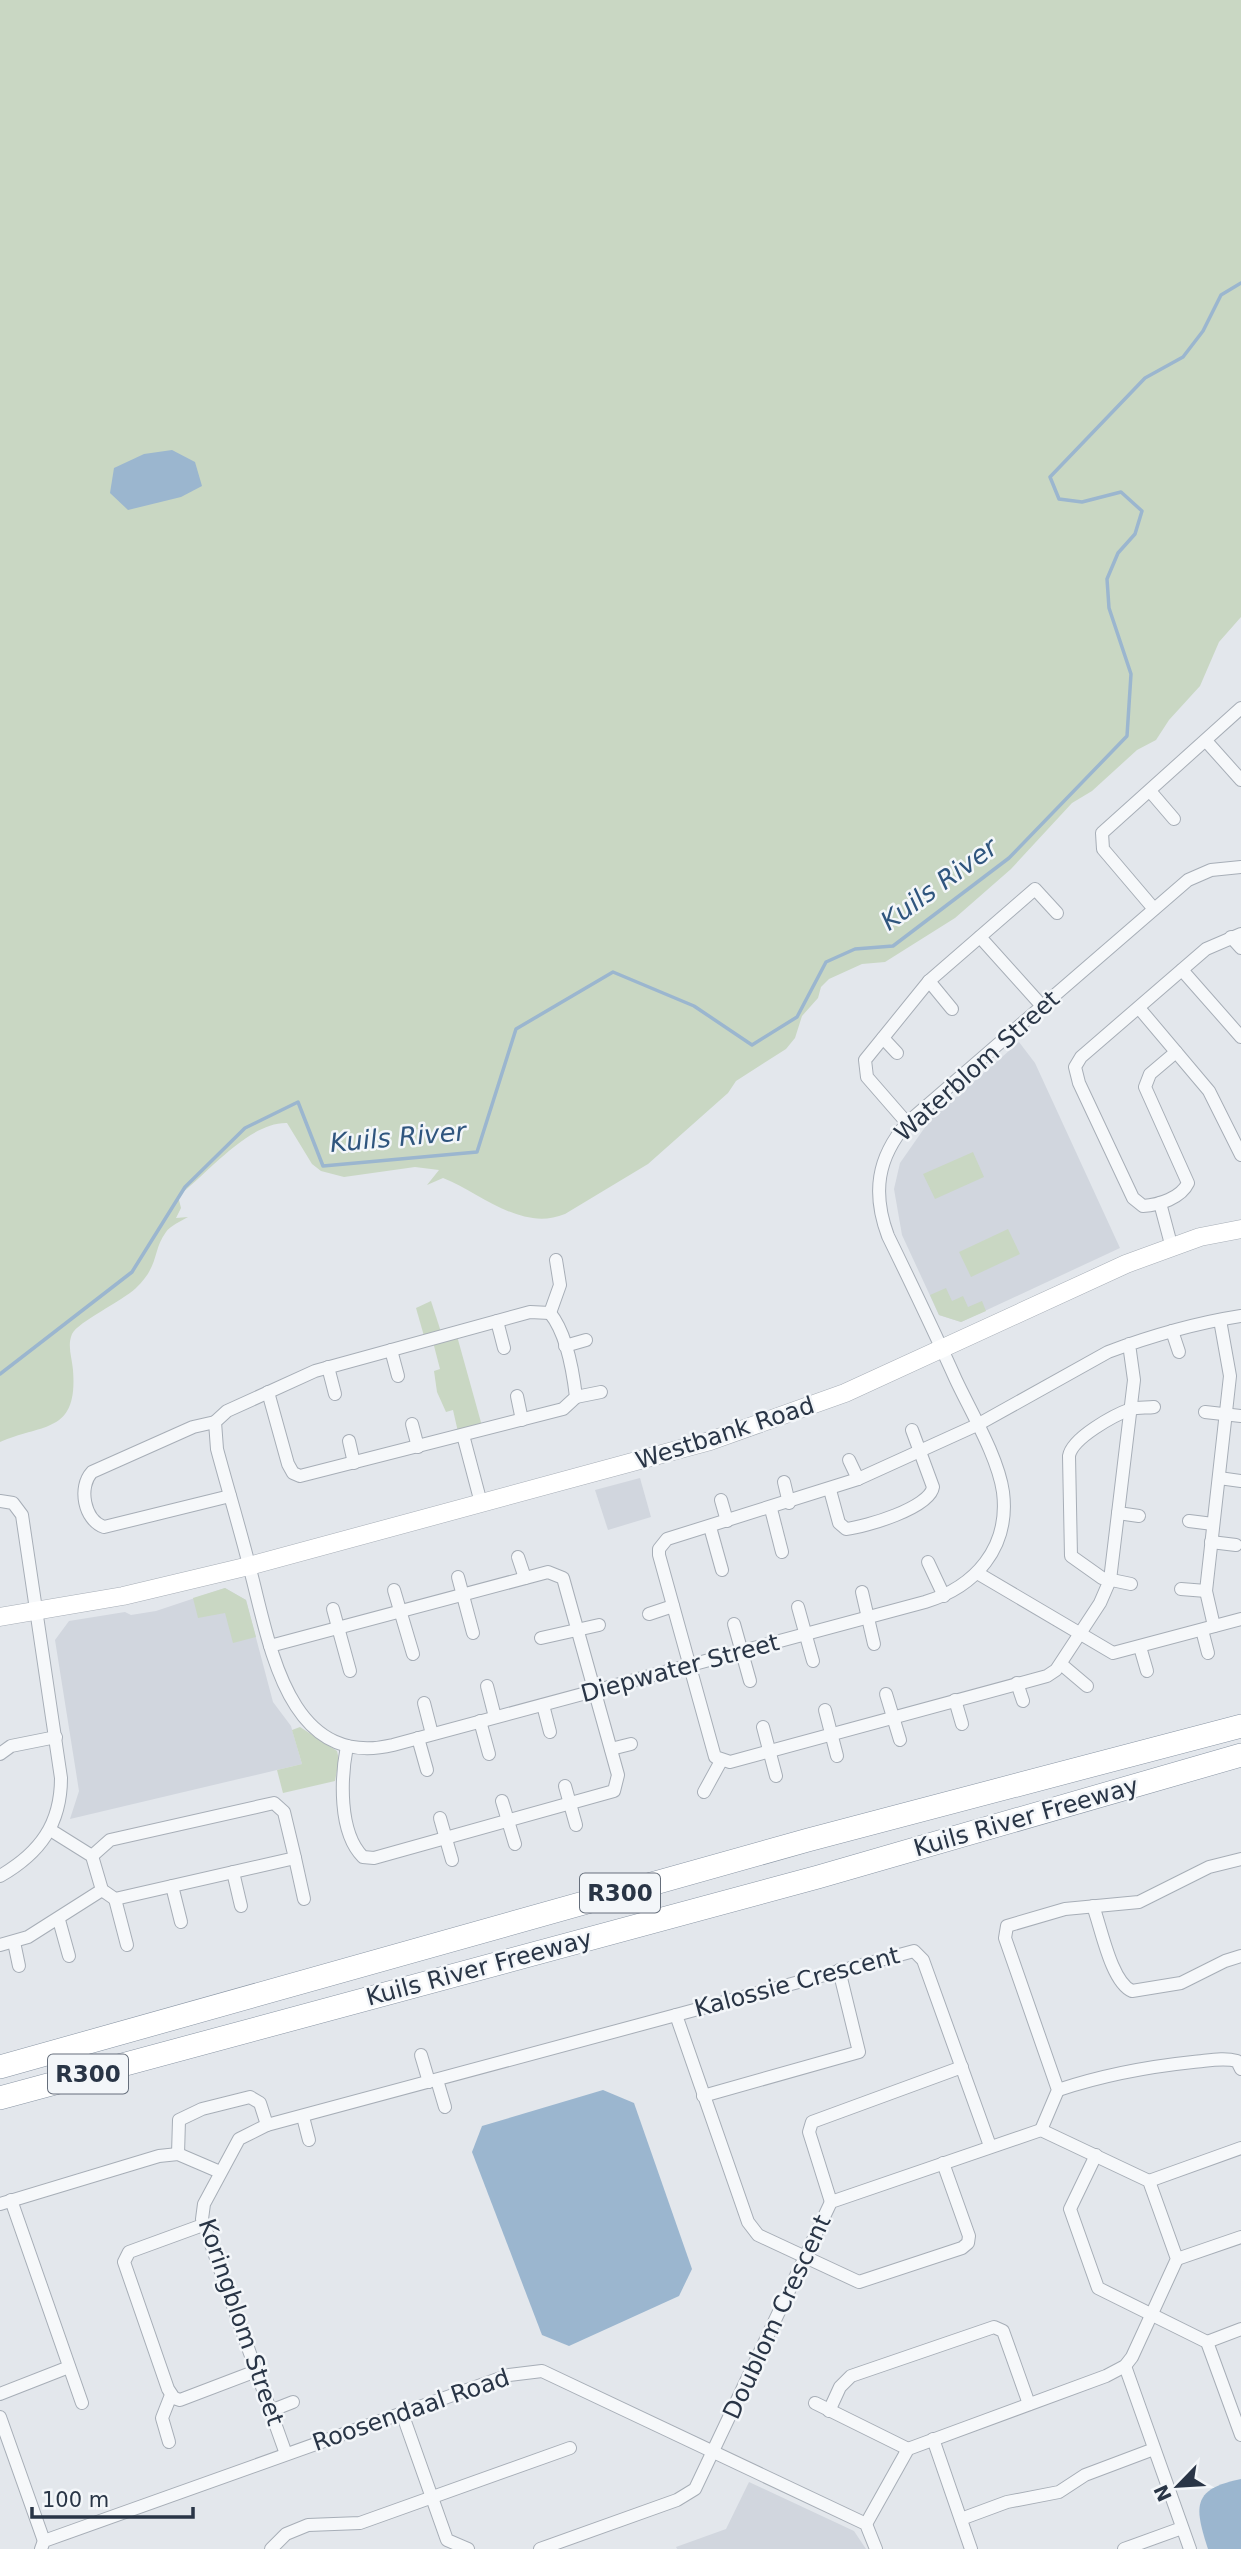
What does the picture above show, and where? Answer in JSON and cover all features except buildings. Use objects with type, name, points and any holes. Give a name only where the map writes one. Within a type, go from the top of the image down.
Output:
[{"type":"highway","name":"Kuils River Freeway","points":[[0,2067],[808,1840],[1241,1726]]},
{"type":"highway","name":"Kuils River Freeway","points":[[0,2098],[818,1877],[1241,1755]]},
{"type":"highway","points":[[0,2054],[101,2028],[138,2028]]},
{"type":"highway","points":[[0,2110],[123,2072],[176,2049]]},
{"type":"street","points":[[1154,909],[1101,844],[1105,828],[1207,742],[1241,708]]},
{"type":"street","points":[[1207,742],[1241,780]]},
{"type":"street","points":[[1150,791],[1174,819]]},
{"type":"street","name":"Waterblom Street","points":[[942,1349],[888,1236],[879,1204],[883,1159],[907,1123],[1188,880],[1225,867],[1241,867]]},
{"type":"street","points":[[907,1123],[865,1075],[864,1062],[929,981],[1035,889],[1057,913]]},
{"type":"street","points":[[1176,1052],[1150,1074],[1146,1083],[1188,1180],[1182,1192],[1160,1203],[1146,1206],[1136,1202],[1074,1069],[1081,1057],[1215,943],[1236,935],[1241,948]]},
{"type":"street","points":[[980,937],[1042,1006]]},
{"type":"street","points":[[1182,970],[1241,1037]]},
{"type":"street","points":[[929,981],[952,1009]]},
{"type":"street","points":[[1139,1008],[1209,1091],[1241,1155]]},
{"type":"street","points":[[883,1038],[897,1053]]},
{"type":"street","points":[[1160,1203],[1177,1247]]},
{"type":"street","name":"Westbank Road","points":[[0,1617],[154,1589],[249,1566],[654,1457],[771,1422],[942,1349],[1078,1285],[1200,1237],[1241,1228]]},
{"type":"street","name":"Westbank Road","points":[[1177,1247],[1241,1237]]},
{"type":"street","points":[[550,1313],[560,1285],[556,1260]]},
{"type":"street","points":[[230,1496],[104,1527],[92,1520],[88,1513],[85,1485],[92,1472],[194,1427],[215,1422],[227,1411],[328,1367],[537,1311],[550,1313],[557,1321],[576,1397]]},
{"type":"street","points":[[1129,1344],[1135,1371],[1111,1580],[1080,1635],[1061,1664],[1050,1675],[730,1762],[720,1761],[712,1753],[659,1549],[673,1537],[789,1503],[858,1479],[977,1425],[1096,1358],[1129,1344],[1172,1331],[1241,1316]]},
{"type":"street","points":[[1208,1653],[1206,1591],[1230,1376],[1220,1320]]},
{"type":"street","points":[[497,1321],[504,1348]]},
{"type":"street","points":[[1172,1331],[1179,1352]]},
{"type":"street","points":[[565,1346],[586,1340]]},
{"type":"street","name":"Diepwater Street","points":[[215,1422],[215,1437],[270,1647],[291,1702],[320,1732],[347,1746],[382,1747],[944,1597],[979,1574],[995,1548],[1004,1508],[1000,1480],[942,1349]]},
{"type":"street","points":[[391,1350],[398,1376]]},
{"type":"street","points":[[328,1367],[335,1394]]},
{"type":"street","points":[[268,1392],[293,1473],[303,1476],[566,1408],[576,1397],[601,1392]]},
{"type":"street","points":[[517,1396],[522,1420]]},
{"type":"street","points":[[1131,1584],[1111,1580],[1080,1565],[1069,1553],[1069,1456],[1077,1440],[1131,1409],[1154,1407]]},
{"type":"street","points":[[1205,1412],[1241,1416]]},
{"type":"street","points":[[412,1423],[418,1447]]},
{"type":"street","points":[[830,1490],[839,1523],[846,1529],[890,1518],[932,1494],[933,1487],[912,1430]]},
{"type":"street","points":[[463,1435],[481,1503]]},
{"type":"street","points":[[349,1441],[355,1463]]},
{"type":"street","points":[[849,1460],[858,1479]]},
{"type":"street","points":[[1219,1478],[1241,1481]]},
{"type":"street","points":[[784,1482],[789,1503]]},
{"type":"street","points":[[721,1500],[727,1521]]},
{"type":"street","points":[[0,1501],[13,1503],[22,1515],[56,1737],[61,1798],[52,1831],[29,1856],[0,1876]]},
{"type":"street","points":[[771,1508],[782,1552]]},
{"type":"street","points":[[1118,1513],[1139,1517]]},
{"type":"street","points":[[1189,1521],[1213,1524]]},
{"type":"street","points":[[710,1527],[722,1570]]},
{"type":"street","points":[[1211,1542],[1236,1545]]},
{"type":"street","points":[[518,1557],[524,1578]]},
{"type":"street","points":[[928,1562],[944,1597]]},
{"type":"street","points":[[270,1647],[548,1572],[561,1576],[618,1775],[616,1788],[607,1795],[446,1839],[374,1858],[363,1857],[355,1846],[342,1797],[347,1746]]},
{"type":"street","points":[[979,1574],[1113,1653],[1241,1619]]},
{"type":"street","points":[[458,1577],[472,1633]]},
{"type":"street","points":[[394,1590],[413,1654]]},
{"type":"street","points":[[1181,1590],[1206,1591]]},
{"type":"street","points":[[862,1592],[874,1644]]},
{"type":"street","points":[[649,1614],[673,1606]]},
{"type":"street","points":[[798,1607],[813,1661]]},
{"type":"street","points":[[333,1609],[350,1671]]},
{"type":"street","points":[[734,1624],[750,1681]]},
{"type":"street","points":[[541,1638],[599,1625]]},
{"type":"street","points":[[1140,1647],[1147,1671]]},
{"type":"street","points":[[1061,1664],[1087,1686]]},
{"type":"street","points":[[1017,1683],[1023,1701]]},
{"type":"street","points":[[487,1686],[495,1717]]},
{"type":"street","points":[[886,1694],[900,1741]]},
{"type":"street","points":[[955,1700],[962,1724]]},
{"type":"street","points":[[424,1703],[432,1734]]},
{"type":"street","points":[[542,1704],[550,1732]]},
{"type":"street","points":[[825,1710],[837,1756]]},
{"type":"street","points":[[480,1721],[489,1754]]},
{"type":"street","points":[[763,1727],[776,1776]]},
{"type":"street","points":[[1,1752],[20,1744],[56,1737]]},
{"type":"street","points":[[418,1738],[427,1770]]},
{"type":"street","points":[[611,1749],[631,1744]]},
{"type":"street","points":[[704,1792],[720,1761]]},
{"type":"street","points":[[565,1786],[576,1825]]},
{"type":"street","points":[[502,1801],[515,1844]]},
{"type":"street","points":[[92,1856],[110,1840],[270,1802],[284,1812],[304,1899]]},
{"type":"street","points":[[440,1818],[452,1860]]},
{"type":"street","points":[[52,1831],[92,1856],[102,1890],[115,1899],[127,1945]]},
{"type":"street","points":[[115,1899],[295,1858]]},
{"type":"street","points":[[876,2549],[866,2524],[908,2449],[1125,2366],[1177,2259],[1149,2181],[1041,2130],[1058,2090],[1004,1930],[1008,1924],[1018,1920],[1065,1909],[1139,1902],[1209,1867],[1241,1858]]},
{"type":"street","points":[[233,1872],[241,1906]]},
{"type":"street","points":[[172,1886],[181,1922]]},
{"type":"street","points":[[0,1945],[14,1942],[59,1920],[102,1890]]},
{"type":"street","points":[[1093,1906],[1117,1976],[1125,1988],[1132,1991],[1181,1983],[1241,1956]]},
{"type":"street","points":[[59,1920],[69,1956]]},
{"type":"street","points":[[14,1942],[19,1966]]},
{"type":"street","name":"Kalossie Crescent","points":[[943,2163],[970,2236],[968,2243],[962,2248],[859,2282],[764,2239],[750,2227],[676,2015],[910,1951],[918,1954],[990,2146]]},
{"type":"street","points":[[703,2096],[859,2052],[839,1970]]},
{"type":"street","name":"Koringblom Street","points":[[286,2454],[203,2225],[202,2208],[242,2137],[267,2125],[676,2015]]},
{"type":"street","points":[[421,2055],[445,2107]]},
{"type":"street","points":[[1058,2090],[1104,2074],[1144,2067],[1222,2059],[1237,2061],[1241,2069]]},
{"type":"street","points":[[831,2202],[809,2132],[812,2122],[961,2067]]},
{"type":"street","points":[[178,2154],[178,2120],[202,2109],[250,2097],[260,2103],[267,2125]]},
{"type":"street","points":[[303,2117],[309,2140]]},
{"type":"street","name":"Doublom Crescent","points":[[540,2549],[683,2497],[695,2489],[831,2202],[1041,2130]]},
{"type":"street","points":[[1149,2181],[1241,2148]]},
{"type":"street","points":[[82,2403],[6,2202],[159,2156],[178,2154],[220,2172]]},
{"type":"street","points":[[1096,2155],[1070,2209],[1091,2270],[1102,2291],[1207,2342],[1241,2435]]},
{"type":"street","points":[[169,2442],[162,2418],[171,2395],[124,2262],[129,2252],[203,2225]]},
{"type":"street","points":[[1177,2259],[1241,2237]]},
{"type":"street","points":[[829,2411],[840,2386],[851,2376],[994,2327],[1003,2331],[1029,2404]]},
{"type":"street","points":[[1207,2342],[1241,2329]]},
{"type":"street","points":[[1125,2366],[1190,2549]]},
{"type":"street","points":[[0,2394],[69,2367]]},
{"type":"street","points":[[171,2395],[180,2400],[256,2371]]},
{"type":"street","name":"Roosendaal Road","points":[[42,2545],[509,2375],[542,2371],[866,2524]]},
{"type":"street","points":[[270,2411],[293,2402]]},
{"type":"street","points":[[815,2403],[908,2449]]},
{"type":"street","points":[[402,2413],[432,2497],[445,2545],[468,2549]]},
{"type":"street","points":[[0,2417],[42,2545]]},
{"type":"street","points":[[933,2439],[971,2549]]},
{"type":"street","points":[[271,2549],[286,2534],[308,2525],[360,2523],[570,2448]]},
{"type":"street","points":[[961,2519],[1007,2502],[1059,2492],[1085,2475],[1154,2449]]},
{"type":"street","points":[[1124,2549],[1182,2528]]},
{"type":"shaded area","points":[[1019,1042],[1035,1063],[1120,1248],[961,1322],[939,1315],[902,1235],[894,1189],[900,1163],[930,1120]]},
{"type":"shaded area","points":[[640,1478],[651,1517],[608,1530],[595,1490]]},
{"type":"shaded area","points":[[225,1588],[246,1600],[273,1702],[291,1726],[302,1764],[70,1819],[79,1791],[55,1640],[69,1621],[125,1612],[131,1615],[156,1611]]},
{"type":"shaded area","points":[[749,2482],[854,2531],[866,2549],[677,2549],[676,2547],[726,2529]]},
{"type":"green space","points":[[0,0],[1241,0],[1241,617],[1219,642],[1200,686],[1169,720],[1156,740],[1137,750],[1092,791],[1072,803],[1011,869],[955,918],[885,962],[862,964],[829,979],[821,987],[818,998],[802,1016],[795,1038],[786,1049],[736,1081],[728,1093],[648,1164],[565,1214],[533,1218],[502,1208],[443,1178],[427,1185],[439,1170],[415,1167],[344,1177],[321,1171],[312,1164],[287,1123],[258,1131],[230,1150],[178,1196],[181,1208],[176,1218],[188,1217],[166,1232],[144,1280],[83,1323],[72,1334],[70,1347],[73,1391],[70,1406],[63,1416],[43,1428],[0,1442]]},
{"type":"green space","points":[[973,1152],[984,1177],[935,1199],[923,1174]]},
{"type":"green space","points":[[1008,1229],[1020,1254],[971,1277],[959,1252]]},
{"type":"green space","points":[[946,1288],[952,1301],[963,1296],[968,1307],[982,1301],[986,1311],[961,1322],[939,1315],[930,1295]]},
{"type":"green space","points":[[431,1301],[441,1332],[424,1336],[416,1308]]},
{"type":"green space","points":[[457,1336],[482,1426],[458,1432],[453,1410],[446,1412],[437,1392],[434,1371],[440,1369],[433,1342]]},
{"type":"green space","points":[[225,1588],[246,1600],[256,1637],[233,1643],[225,1613],[198,1618],[193,1598]]},
{"type":"green space","points":[[300,1727],[337,1751],[339,1760],[335,1781],[283,1793],[277,1770],[302,1764],[292,1730]]},
{"type":"water","points":[[172,450],[195,462],[202,486],[181,497],[128,510],[110,493],[114,468],[144,454]]},
{"type":"water","points":[[603,2090],[634,2103],[692,2269],[679,2296],[569,2346],[542,2335],[472,2152],[482,2126]]},
{"type":"water","points":[[1241,2479],[1241,2549],[1208,2549],[1200,2521],[1201,2502],[1205,2494],[1213,2488]]},
{"type":"waterway","name":"Kuils River","points":[[0,1374],[132,1272],[185,1187],[245,1128],[298,1102],[323,1166],[477,1152],[516,1029],[613,972],[694,1006],[752,1045],[797,1017],[826,962],[855,949],[893,946],[1009,858],[1127,736],[1131,674],[1109,608],[1107,579],[1118,553],[1135,534],[1142,511],[1121,492],[1082,502],[1059,499],[1050,477],[1145,378],[1183,357],[1203,331],[1221,295],[1241,283]]}]
